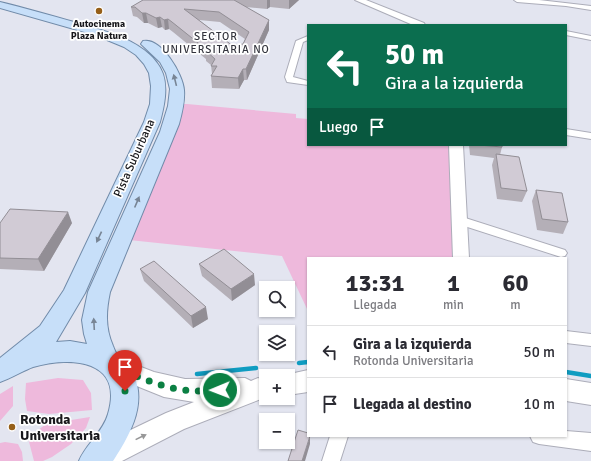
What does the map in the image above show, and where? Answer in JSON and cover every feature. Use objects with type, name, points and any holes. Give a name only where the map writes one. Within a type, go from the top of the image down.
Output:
[{"type":"main road","points":[[4,0],[31,6]]},
{"type":"main road","name":"Pista Suburbana","points":[[9,0],[111,29],[138,39],[159,54],[172,70],[176,80],[178,96],[170,125],[99,292],[95,309],[94,320],[96,338],[111,364]]},
{"type":"main road","name":"Pista Suburbana","points":[[0,5],[99,33],[128,45],[150,63],[156,72],[159,93],[152,122],[74,292],[49,333],[7,367]]},
{"type":"main road","points":[[7,367],[40,355],[62,351],[83,353],[111,364],[144,380],[194,391],[259,388]]},
{"type":"main road","points":[[94,461],[112,437],[124,409],[125,391],[111,364]]},
{"type":"main road","points":[[295,383],[307,381]]},
{"type":"main road","points":[[94,461],[175,421],[259,389]]},
{"type":"main road","points":[[567,390],[591,394]]},
{"type":"street","points":[[360,0],[419,24]]},
{"type":"street","points":[[517,0],[566,4],[591,8]]},
{"type":"street","points":[[567,33],[591,38]]},
{"type":"street","points":[[307,38],[300,41],[289,77],[290,80],[296,82],[307,82]]},
{"type":"street","points":[[567,132],[591,136]]},
{"type":"street","points":[[456,146],[460,220],[460,257]]},
{"type":"street","points":[[460,220],[561,253]]},
{"type":"street","points":[[567,337],[591,340]]},
{"type":"street","points":[[331,461],[339,437]]},
{"type":"street","points":[[548,437],[591,442]]},
{"type":"shaded area","points":[[176,104],[296,114],[296,118],[307,119],[307,146],[456,146],[461,257],[307,257],[307,309],[282,256],[129,240]]},
{"type":"shaded area","points":[[58,378],[83,380],[91,393],[92,410],[49,414],[27,411],[25,399],[26,383]]},
{"type":"shaded area","points":[[13,386],[13,406],[0,421],[0,394]]},
{"type":"shaded area","points":[[90,417],[86,428],[71,444],[52,457],[43,461],[34,461],[28,438],[46,424]]},
{"type":"shaded area","points":[[5,442],[18,444],[22,452],[23,461],[0,461],[0,443]]},
{"type":"building","points":[[143,0],[234,0],[269,20],[246,69],[243,69],[238,78],[211,76],[217,66],[211,66],[215,59],[205,50],[207,50],[168,19],[164,20],[160,17],[156,18],[146,13],[142,13],[135,7],[131,7]],"holes":[[[184,9],[219,12],[249,32],[243,44],[233,46]]]},
{"type":"building","points":[[496,154],[519,157],[527,191],[501,188]]},
{"type":"building","points":[[536,190],[562,193],[568,222],[542,219]]},
{"type":"building","points":[[10,209],[68,212],[38,259],[0,258],[0,223]]},
{"type":"building","points":[[224,249],[254,274],[231,289],[199,264]]},
{"type":"building","points":[[154,261],[206,307],[191,316],[140,269]]},
{"type":"building","points":[[298,430],[307,433],[307,437],[310,437],[302,461],[288,461],[292,449],[295,449],[295,439]]},
{"type":"waterway","points":[[299,363],[307,362]]},
{"type":"waterway","points":[[197,374],[256,368]]},
{"type":"waterway","points":[[567,372],[591,376]]},
{"type":"place","name":"Autocinema Plaza Natura","points":[[99,11]]},
{"type":"place","name":"Rotonda Universitaria","points":[[12,427]]},
{"type":"district","name":"SECTOR UNIVERSITARIA NO","points":[[216,42]]},
{"type":"route","points":[[125,391],[115,367],[144,380],[169,386],[194,391],[220,390]]}]
